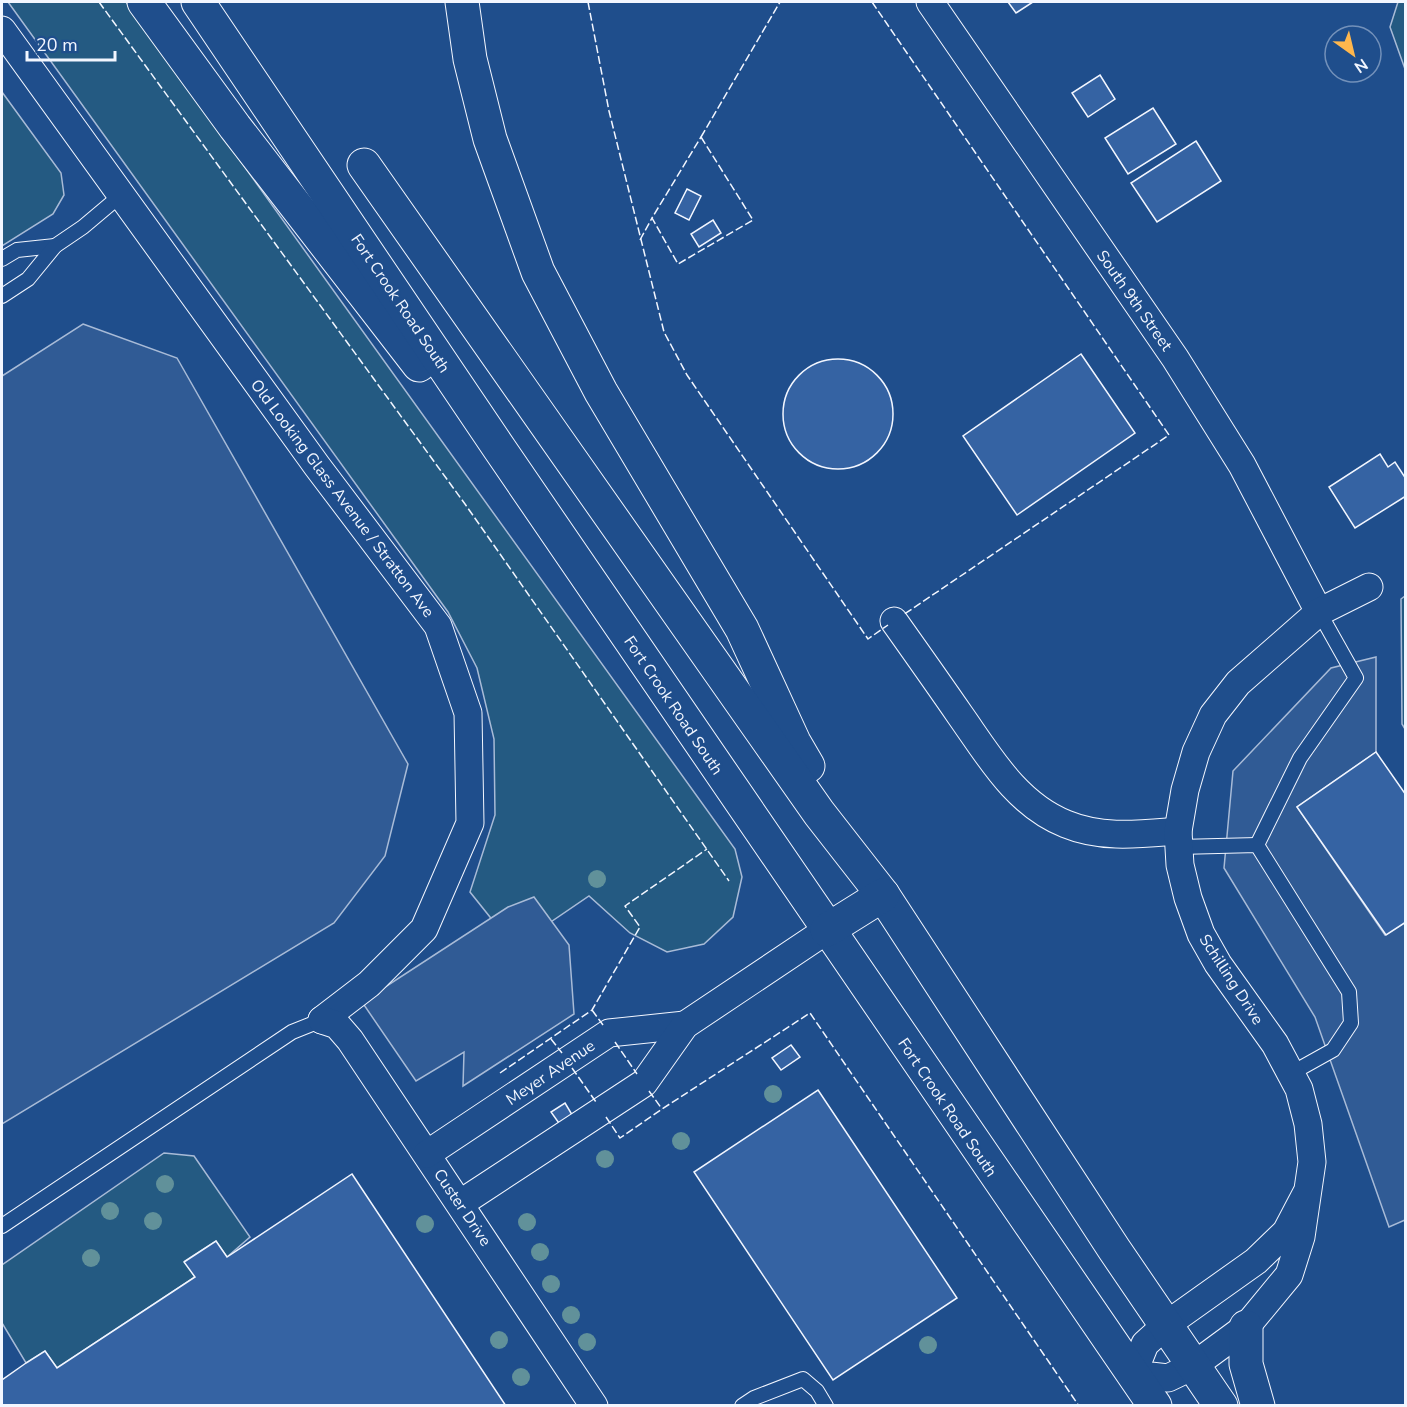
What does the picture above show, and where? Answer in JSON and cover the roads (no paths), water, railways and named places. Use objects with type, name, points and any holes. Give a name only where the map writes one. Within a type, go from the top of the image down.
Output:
[{"type":"main road","points":[[144,2],[236,127],[620,626]]},
{"type":"main road","name":"Fort Crook Road South","points":[[198,2],[827,930],[1155,1406]]},
{"type":"main road","points":[[462,2],[470,59],[490,139],[538,272],[601,392],[742,629],[794,742],[883,895],[1114,1250],[1221,1406]]},
{"type":"main road","points":[[364,165],[819,813],[883,895]]},
{"type":"main road","points":[[827,930],[883,895]]},
{"type":"main road","points":[[1246,1327],[1246,1364],[1258,1406]]},
{"type":"street","name":"South 9th Street","points":[[930,2],[1175,358],[1242,465],[1320,612]]},
{"type":"street","name":"Old Looking Glass Avenue / Stratton Ave","points":[[2,30],[317,466],[438,626],[468,713],[470,823],[424,929],[369,984],[322,1020]]},
{"type":"street","name":"Schilling Drive","points":[[1307,1192],[1286,1232],[1256,1261],[1166,1326],[1145,1344],[1133,1374],[1168,1378],[1193,1366],[1246,1327],[1289,1275],[1301,1238],[1312,1162],[1308,1124],[1299,1089],[1275,1044],[1218,964],[1201,934],[1188,898],[1180,865],[1179,839],[1185,790],[1196,752],[1214,715],[1238,683],[1320,612],[1369,587]]},
{"type":"street","points":[[894,621],[999,771],[1022,796],[1045,814],[1066,825],[1096,833],[1179,839]]},
{"type":"street","name":"Meyer Avenue","points":[[461,1203],[644,1083],[685,1025],[827,930]]},
{"type":"street","name":"Custer Drive","points":[[322,1020],[337,1025],[350,1040],[461,1203],[594,1406]]},
{"type":"street","name":"Meyer Avenue","points":[[427,1154],[609,1033],[685,1025]]},
{"type":"lane","points":[[2,296],[28,279],[55,246],[83,227],[121,195]]},
{"type":"lane","points":[[2,259],[17,250],[55,246]]},
{"type":"lane","points":[[1257,846],[1300,758],[1356,678],[1320,612]]},
{"type":"lane","points":[[1179,839],[1257,846]]},
{"type":"lane","points":[[1257,846],[1349,992],[1352,1023],[1334,1050],[1290,1074]]},
{"type":"lane","points":[[2,1226],[292,1032],[322,1020]]},
{"type":"lane","points":[[742,1406],[754,1398],[803,1379],[817,1391],[826,1406]]}]
